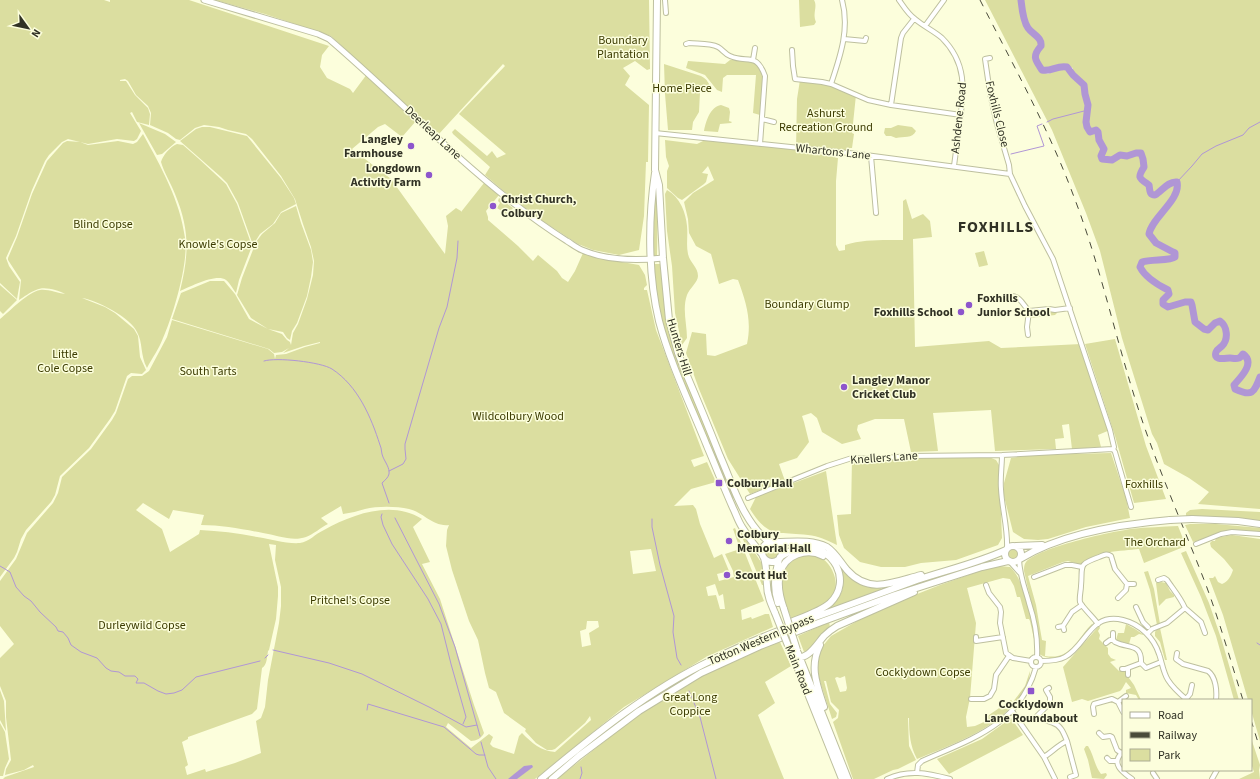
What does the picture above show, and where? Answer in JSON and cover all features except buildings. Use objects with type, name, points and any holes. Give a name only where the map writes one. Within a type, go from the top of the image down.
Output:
[{"type":"main road","name":"Hunters Hill","points":[[657,0],[655,170],[652,192],[651,260],[659,321],[665,340],[738,519],[752,542],[763,556]]},
{"type":"main road","name":"Hunters Hill","points":[[655,170],[659,185],[663,258],[669,320],[678,353],[748,519],[760,535],[773,542]]},
{"type":"main road","points":[[1049,544],[1015,546],[1007,549],[1005,555],[1010,562],[1017,562],[1049,544],[1111,528],[1170,520],[1192,519],[1260,524]]},
{"type":"main road","points":[[773,542],[778,544],[782,549],[782,555],[780,558]]},
{"type":"main road","points":[[750,642],[828,604],[836,594],[839,582],[836,564],[823,552],[814,548],[801,547],[792,550],[771,562],[763,556],[762,548],[767,543],[810,542],[822,545],[832,550],[852,574],[862,582],[871,585],[887,584],[951,569]]},
{"type":"main road","points":[[1015,546],[1021,551],[1022,555],[1020,560]]},
{"type":"main road","name":"Totton Western Bypass","points":[[542,779],[574,751],[638,703],[698,667],[750,642],[794,625],[892,589],[989,557],[1007,549]]},
{"type":"main road","points":[[780,611],[780,574],[784,566],[794,556],[806,552],[821,555],[831,563],[836,571],[839,582]]},
{"type":"main road","name":"Main Road","points":[[763,556],[766,564],[766,585],[770,600],[780,611]]},
{"type":"main road","name":"Main Road","points":[[780,558],[775,584],[780,611],[794,653],[842,779]]},
{"type":"main road","name":"Totton Western Bypass","points":[[552,779],[579,756],[640,711],[701,673],[737,656],[820,622],[895,595],[982,567],[1010,562]]},
{"type":"main road","points":[[800,657],[814,649],[828,632],[849,621],[950,577]]},
{"type":"main road","points":[[826,722],[815,676],[814,662],[818,649],[828,632]]},
{"type":"main road","name":"Main Road","points":[[794,653],[800,657],[848,779]]},
{"type":"street","name":"Deerleap Lane","points":[[204,0],[318,34],[329,39],[393,95],[441,142],[492,186],[551,232],[581,250],[629,260],[651,260],[663,258]]},
{"type":"street","points":[[665,0],[666,13]]},
{"type":"street","points":[[831,84],[844,40],[842,0]]},
{"type":"street","name":"Ashdene Road","points":[[899,0],[914,19],[935,32],[944,41],[954,53],[959,63],[964,94],[954,166]]},
{"type":"street","points":[[925,26],[944,0]]},
{"type":"street","points":[[891,105],[902,33],[914,19]]},
{"type":"street","points":[[844,40],[865,41]]},
{"type":"street","points":[[686,44],[713,45],[731,57],[753,60],[759,63],[765,76],[760,144]]},
{"type":"street","points":[[753,60],[755,48]]},
{"type":"street","points":[[792,50],[795,79],[831,84],[868,100],[891,105],[961,115]]},
{"type":"street","name":"Foxhills Close","points":[[990,58],[985,59],[989,87],[997,124],[1010,165],[1010,174]]},
{"type":"street","points":[[762,119],[774,122]]},
{"type":"street","name":"Whartons Lane","points":[[655,133],[871,156],[1010,174]]},
{"type":"street","points":[[871,156],[876,213]]},
{"type":"street","points":[[1010,174],[1051,255],[1110,430],[1114,447],[1113,449],[1131,507]]},
{"type":"street","points":[[1012,296],[1017,296],[1020,298],[1029,311],[1027,328],[1028,335]]},
{"type":"street","points":[[1029,311],[1070,308]]},
{"type":"street","name":"Knellers Lane","points":[[748,498],[827,466],[852,458],[873,459],[910,456],[1002,455],[1113,449]]},
{"type":"street","points":[[1002,455],[1001,489],[1004,521],[1008,536],[1007,549]]},
{"type":"street","points":[[1196,544],[1221,534],[1232,532],[1260,534]]},
{"type":"street","points":[[1008,536],[1015,546]]},
{"type":"street","points":[[1098,624],[1082,605],[1080,600],[1082,567],[1087,561],[1106,554],[1112,558],[1116,570],[1127,584],[1126,590],[1118,598]]},
{"type":"street","points":[[1020,560],[1020,574],[1030,605],[1036,632],[1037,656],[1042,661]]},
{"type":"street","points":[[1010,562],[1020,574]]},
{"type":"street","points":[[1034,577],[1065,565],[1082,567]]},
{"type":"street","points":[[1158,580],[1164,578],[1167,580],[1172,589],[1180,597],[1185,608],[1201,622],[1205,633]]},
{"type":"street","points":[[1127,584],[1134,584]]},
{"type":"street","points":[[986,585],[989,593],[1000,607],[1000,622],[1005,651],[1013,658],[1031,661],[1036,667]]},
{"type":"street","points":[[1058,627],[1063,628],[1072,612],[1082,605]]},
{"type":"street","points":[[1136,607],[1143,623],[1148,627]]},
{"type":"street","points":[[1147,634],[1152,629],[1167,623],[1185,608]]},
{"type":"street","points":[[1042,661],[1056,660],[1067,656],[1090,630],[1106,620],[1117,619],[1126,621],[1135,625],[1147,634],[1154,642],[1159,652],[1168,680],[1185,699]]},
{"type":"street","points":[[1135,625],[1142,619]]},
{"type":"street","points":[[1113,633],[1113,640]]},
{"type":"street","points":[[976,637],[976,641],[1003,637]]},
{"type":"street","points":[[1106,643],[1113,640]]},
{"type":"street","points":[[1113,640],[1119,644],[1138,650],[1141,655],[1141,664]]},
{"type":"street","points":[[1177,653],[1175,660],[1211,673],[1216,687],[1216,699]]},
{"type":"street","points":[[971,699],[984,699],[990,696],[994,690],[996,674],[1009,656]]},
{"type":"street","points":[[1031,661],[1032,658],[1037,656]]},
{"type":"street","points":[[917,772],[918,765],[922,761],[980,736],[1012,711],[1028,690],[1036,667],[1040,665],[1042,661]]},
{"type":"street","points":[[1141,664],[1146,668],[1162,662]]},
{"type":"street","points":[[1122,669],[1141,664]]},
{"type":"street","points":[[1128,668],[1128,675]]},
{"type":"street","points":[[1187,699],[1190,694],[1192,685]]},
{"type":"street","points":[[1034,719],[1050,703],[1050,697],[1046,690],[1049,688]]},
{"type":"street","points":[[1118,702],[1126,696]]},
{"type":"street","points":[[1094,714],[1093,706],[1095,704],[1112,699],[1118,702],[1122,710]]},
{"type":"street","points":[[1012,711],[1044,757],[1056,779]]},
{"type":"street","points":[[1038,715],[1046,721],[1057,725],[1063,733],[1067,741],[1076,775],[1070,777]]},
{"type":"street","points":[[1098,733],[1103,739],[1110,736],[1112,737],[1117,750],[1122,753],[1117,761],[1119,769],[1132,779]]},
{"type":"street","points":[[1044,757],[1052,753],[1067,741]]},
{"type":"street","points":[[1107,758],[1110,761],[1117,761]]},
{"type":"street","points":[[887,779],[900,774],[917,772],[950,779]]},
{"type":"street","points":[[1153,773],[1157,779]]},
{"type":"green space","points":[[0,0],[104,0],[110,2],[110,0],[189,0],[329,46],[322,55],[320,67],[327,78],[350,89],[353,93],[367,74],[416,121],[402,137],[385,124],[378,127],[352,149],[391,179],[445,254],[448,226],[446,216],[456,208],[461,212],[484,183],[499,195],[486,211],[488,220],[533,261],[538,255],[568,282],[583,253],[599,258],[639,265],[645,275],[647,285],[644,290],[647,290],[656,330],[704,456],[691,460],[694,467],[707,462],[716,482],[691,489],[674,506],[693,505],[696,509],[700,524],[714,558],[722,554],[729,571],[717,574],[719,581],[734,577],[733,571],[725,554],[740,549],[733,529],[735,528],[764,601],[741,610],[742,620],[769,614],[773,627],[706,657],[624,707],[535,779],[3,779],[34,767],[33,765],[24,770],[5,775],[6,769],[11,760],[6,717],[6,701],[0,686],[0,658],[14,644],[0,626],[0,581],[16,559],[27,533],[53,503],[58,493],[62,477],[91,449],[112,420],[128,379],[132,376],[142,376],[149,371],[167,337],[172,320],[268,349],[274,354],[275,359],[276,355],[286,354],[320,342],[283,353],[289,348],[282,352],[274,353],[269,349],[172,319],[181,293],[210,281],[224,281],[235,294],[249,319],[268,329],[282,334],[291,345],[293,333],[307,299],[313,275],[314,261],[311,247],[295,199],[281,176],[252,139],[246,134],[204,125],[195,128],[180,140],[176,139],[168,133],[150,125],[151,113],[148,106],[136,95],[128,81],[125,79],[120,81],[126,81],[135,95],[148,108],[150,114],[149,125],[137,122],[132,112],[130,113],[141,131],[137,139],[134,141],[117,139],[88,144],[68,139],[62,142],[49,155],[32,190],[16,236],[6,258],[9,266],[20,282],[17,299],[0,283]],"holes":[[[143,503],[169,519],[173,510],[204,515],[201,525],[232,528],[295,539],[309,536],[328,524],[321,518],[341,506],[343,514],[375,507],[404,508],[419,513],[438,524],[449,525],[447,530],[446,546],[452,570],[469,621],[478,640],[489,688],[496,692],[504,713],[526,729],[525,731],[536,743],[547,750],[555,749],[585,723],[590,716],[591,720],[555,752],[545,750],[537,746],[522,733],[519,736],[514,754],[493,747],[490,744],[493,737],[489,734],[471,748],[446,727],[448,723],[471,741],[479,739],[484,733],[440,599],[422,564],[430,562],[413,527],[422,519],[410,513],[398,510],[385,510],[360,514],[335,524],[300,543],[284,542],[236,533],[200,530],[199,534],[170,552],[162,529],[136,510]],[[269,544],[276,545],[275,560],[281,587],[281,606],[268,680],[265,707],[261,718],[256,721],[261,753],[206,772],[205,769],[187,775],[185,767],[188,765],[182,742],[188,739],[188,737],[252,714],[257,709],[262,668],[265,665],[276,619],[278,587]],[[651,549],[656,571],[633,574],[630,551]],[[715,584],[719,596],[723,594],[725,609],[720,609],[716,595],[708,596],[706,587]],[[587,621],[598,621],[599,627],[589,633],[591,645],[582,647],[580,631],[586,629]]]},
{"type":"green space","name":"Boundary Plantation","points":[[215,0],[649,0],[650,69],[647,70],[635,61],[623,68],[630,76],[625,85],[649,105],[648,162],[646,162],[644,216],[639,250],[619,255],[593,250],[578,244],[541,220],[485,175],[490,167],[453,134],[452,132],[455,129],[487,156],[492,151],[497,158],[506,154],[459,114],[505,66],[503,64],[438,135],[331,36],[265,14]]},
{"type":"green space","points":[[799,0],[814,0],[816,22],[814,25],[800,27]]},
{"type":"green space","points":[[985,0],[1260,0],[1260,509],[1198,504],[1209,492],[1189,478],[1164,464],[1157,443],[1152,434],[1122,338],[1100,251],[1052,130]],"holes":[[[1020,9],[1022,9],[1028,26],[1043,40],[1037,54],[1041,68],[1049,69],[1062,65],[1073,68],[1073,74],[1084,83],[1085,93],[1090,107],[1089,110],[1087,110],[1088,106],[1083,92],[1083,85],[1071,75],[1069,71],[1062,68],[1048,74],[1042,72],[1035,65],[1034,57],[1040,43],[1037,38],[1024,26]]]},
{"type":"green space","points":[[730,60],[743,60],[755,64],[759,68],[763,80],[760,115],[753,113],[756,75],[727,75],[723,78],[722,92],[717,90],[705,75],[686,68],[688,61],[725,64]]},
{"type":"green space","name":"Home Piece","points":[[664,64],[701,76],[706,80],[711,89],[705,92],[700,92],[699,112],[693,122],[692,130],[668,130]]},
{"type":"green space","name":"Ashurst Recreation Ground","points":[[800,80],[822,82],[856,95],[852,133],[854,134],[850,153],[796,148],[797,99]]},
{"type":"green space","points":[[721,105],[729,108],[729,121],[732,122],[720,124],[718,132],[704,131],[711,111],[717,106]]},
{"type":"green space","points":[[139,123],[165,134],[176,142],[162,154],[157,155]]},
{"type":"green space","points":[[898,125],[912,127],[916,131],[908,137],[896,138],[886,136],[884,133],[885,128],[891,128]]},
{"type":"green space","points":[[210,127],[247,136],[281,178],[294,198],[296,204],[281,212],[273,224],[260,234],[253,245],[238,203],[227,183],[180,141],[196,129]]},
{"type":"green space","points":[[143,134],[169,184],[179,210],[185,238],[185,261],[171,316],[161,342],[147,368],[143,358],[139,336],[134,327],[113,310],[96,302],[82,298],[105,307],[115,313],[134,329],[138,336],[140,357],[146,370],[142,374],[131,373],[127,376],[115,411],[110,419],[89,448],[60,476],[55,495],[51,502],[26,530],[14,558],[0,577],[0,319],[35,291],[46,290],[65,294],[43,288],[29,293],[19,300],[21,280],[8,258],[32,194],[47,161],[63,143],[67,141],[80,142],[88,145],[118,141],[133,144],[137,142]]},
{"type":"green space","name":"Boundary Clump","points":[[665,140],[697,144],[705,140],[801,150],[838,158],[836,181],[836,245],[839,251],[845,250],[845,245],[859,242],[874,240],[903,240],[903,201],[906,199],[912,219],[923,214],[930,221],[932,237],[913,239],[915,347],[989,341],[1001,348],[1081,344],[1110,430],[1098,435],[1101,447],[1072,449],[1069,424],[1062,425],[1064,438],[1055,439],[1056,449],[995,451],[991,410],[933,413],[938,451],[911,452],[904,419],[875,419],[858,425],[857,430],[861,439],[842,444],[822,432],[817,418],[811,413],[802,416],[809,442],[797,458],[779,464],[785,481],[750,494],[728,459],[686,353],[692,332],[706,334],[707,355],[715,356],[747,344],[749,327],[746,304],[738,280],[733,279],[719,284],[711,254],[696,246],[689,233],[688,219],[684,202],[693,193],[714,180],[708,166],[702,173],[708,174],[706,182],[682,200],[678,198],[667,188],[667,171],[669,166],[666,157]]},
{"type":"green space","name":"Knowle's Copse","points":[[177,144],[183,145],[226,184],[237,204],[252,246],[239,280],[236,293],[230,284],[222,278],[203,281],[180,291],[185,265],[186,231],[180,207],[161,162],[167,152]]},
{"type":"green space","points":[[655,184],[658,189],[657,257],[654,257],[653,250]]},
{"type":"green space","points":[[667,190],[679,201],[684,211],[687,226],[688,254],[698,273],[697,281],[688,293],[686,300],[685,311],[687,338],[682,345],[675,313],[672,266],[667,231],[665,194]]},
{"type":"green space","points":[[499,198],[513,208],[508,215],[497,208],[500,203],[498,201]]},
{"type":"green space","points":[[296,206],[311,250],[313,262],[307,296],[297,323],[292,331],[290,340],[283,332],[268,329],[251,318],[237,295],[256,242],[262,234],[275,223],[281,213]]},
{"type":"green space","points":[[984,251],[988,265],[979,267],[975,253]]},
{"type":"green space","points":[[655,264],[660,264],[662,267],[666,314],[735,498],[730,498],[670,347],[662,322],[656,294]]},
{"type":"green space","points":[[0,285],[17,300],[3,314],[0,311]]},
{"type":"green space","points":[[1048,310],[1057,313],[1055,315],[1031,318],[1034,312]]},
{"type":"green space","name":"Foxhills","points":[[1115,339],[1146,446],[1166,499],[1134,503],[1115,436],[1085,344]]},
{"type":"green space","points":[[1111,453],[1126,498],[1130,518],[1086,527],[1048,539],[1024,539],[1013,532],[1004,496],[1004,483],[1011,458],[1032,455]]},
{"type":"green space","points":[[910,456],[989,457],[996,460],[999,465],[1002,538],[998,545],[956,560],[921,563],[905,567],[881,567],[860,562],[844,548],[839,535],[837,515],[851,514],[852,458]]},
{"type":"green space","points":[[826,471],[837,545],[815,536],[774,532],[763,525],[750,509],[756,497]]},
{"type":"green space","points":[[1202,509],[1260,512],[1260,522],[1218,517],[1186,516],[1186,513],[1190,510]]},
{"type":"green space","points":[[1216,524],[1260,528],[1260,534],[1232,530],[1193,542],[1185,525]]},
{"type":"green space","name":"The Orchard","points":[[1178,526],[1186,546],[1144,563],[1139,549],[1116,551],[1092,557],[1081,565],[1068,561],[1063,562],[1028,576],[1036,605],[1042,640],[1046,641],[1045,656],[1060,656],[1074,646],[1068,653],[1057,658],[1047,657],[1039,654],[1038,632],[1024,571],[1026,562],[1034,556],[1060,546],[1108,533],[1131,529]]},
{"type":"green space","points":[[740,532],[763,565],[764,585],[762,585]]},
{"type":"green space","points":[[1232,535],[1260,539],[1260,741],[1252,713],[1252,699],[1248,699],[1223,615],[1209,578],[1213,578],[1215,576],[1218,582],[1222,584],[1230,577],[1233,570],[1211,547],[1210,543],[1215,541],[1216,538]]},
{"type":"green space","points":[[772,545],[777,547],[779,552],[777,557],[772,559],[767,557],[765,552],[767,547]]},
{"type":"green space","points":[[1011,548],[1015,548],[1019,554],[1015,560],[1011,560],[1007,556],[1007,552]]},
{"type":"green space","points":[[1186,551],[1209,603],[1239,699],[1234,699],[1216,636],[1201,597],[1181,553]]},
{"type":"green space","points":[[805,555],[818,557],[827,563],[835,578],[835,590],[830,600],[826,603],[817,609],[792,620],[786,606],[782,590],[783,574],[791,561]]},
{"type":"green space","points":[[841,567],[868,586],[881,588],[882,591],[832,609],[830,607],[839,598],[843,589]]},
{"type":"green space","name":"Cocklydown Copse","points":[[991,567],[1010,567],[1020,581],[1027,600],[1035,639],[1030,621],[1029,619],[1026,619],[1020,597],[1017,597],[1010,579],[1003,578],[967,588],[976,623],[970,698],[966,717],[967,727],[975,726],[984,722],[989,715],[1011,700],[1013,702],[1025,686],[1030,671],[1030,675],[1024,690],[1010,708],[987,727],[960,741],[917,759],[911,744],[908,718],[909,746],[916,760],[874,779],[853,779],[833,722],[838,718],[839,710],[831,702],[826,681],[824,681],[830,704],[837,713],[836,717],[832,719],[817,672],[818,659],[822,647],[831,636],[866,616],[940,585]],"holes":[[[845,676],[846,691],[840,692],[835,678]]]},
{"type":"green space","points":[[1148,571],[1154,589],[1160,624],[1157,625],[1150,590],[1144,572]]},
{"type":"green space","points":[[1156,583],[1166,583],[1174,597],[1166,599],[1159,606]]},
{"type":"green space","points":[[829,622],[830,627],[818,638],[810,649],[804,652],[798,636]]},
{"type":"green space","name":"The Orchard","points":[[1092,624],[1076,643],[1088,628]]},
{"type":"green space","points":[[1126,624],[1144,635],[1139,634],[1131,637],[1129,644],[1117,641],[1118,633],[1124,633]]},
{"type":"green space","points":[[1099,626],[1099,639],[1108,648],[1108,654],[1111,658],[1116,660],[1110,662],[1119,671],[1125,671],[1141,699],[1138,699],[1136,695],[1126,693],[1126,690],[1131,688],[1126,682],[1120,691],[1088,701],[1082,699],[1072,702],[1063,667]]},
{"type":"green space","points":[[1160,628],[1167,660],[1165,660],[1160,642],[1155,636],[1155,632]]},
{"type":"green space","name":"Great Long Coppice","points":[[780,642],[791,666],[765,682],[775,703],[758,715],[784,779],[557,779],[631,721],[674,692],[726,664]]},
{"type":"green space","points":[[0,690],[4,701],[6,731],[0,720]]},
{"type":"green space","points":[[1011,718],[1023,735],[949,774],[937,759],[982,739]]},
{"type":"green space","points":[[0,723],[5,732],[9,759],[3,776],[0,776]]},
{"type":"green space","points":[[1252,741],[1260,765],[1260,779],[1239,779],[1254,772],[1252,766]]},
{"type":"green space","points":[[1086,746],[1090,749],[1101,774],[1106,773],[1107,775],[1104,779],[1092,778],[1084,749]]},
{"type":"shaded area","points":[[532,765],[533,767],[517,779],[508,779],[524,766]]},
{"type":"waterway","points":[[1021,0],[1026,25],[1039,38],[1041,43],[1041,46],[1036,53],[1036,58],[1042,70],[1067,67],[1084,85],[1088,105],[1086,122],[1087,127],[1090,132],[1096,130],[1098,132],[1099,140],[1104,149],[1101,156],[1102,159],[1112,160],[1120,155],[1127,156],[1141,153],[1144,167],[1140,173],[1140,178],[1149,185],[1150,192],[1153,195],[1171,183],[1177,182],[1175,195],[1155,221],[1149,234],[1156,243],[1175,253],[1175,257],[1142,262],[1140,267],[1142,271],[1156,283],[1168,290],[1169,294],[1163,300],[1163,304],[1168,307],[1185,302],[1191,302],[1195,322],[1204,329],[1208,330],[1215,323],[1220,321],[1222,323],[1226,329],[1226,340],[1216,351],[1216,357],[1240,358],[1243,354],[1247,358],[1248,362],[1246,370],[1234,385],[1235,389],[1245,393],[1252,392],[1260,377]]},
{"type":"waterway","points":[[1047,122],[1088,110]]},
{"type":"waterway","points":[[1177,182],[1202,154],[1216,146],[1243,135],[1249,128],[1260,122]]},
{"type":"waterway","points":[[1011,154],[1044,146],[1037,126],[1042,124]]},
{"type":"waterway","points":[[389,471],[403,464],[406,459],[405,444],[439,328],[447,307],[457,258],[458,241]]},
{"type":"waterway","points":[[264,361],[288,360],[309,362],[326,366],[341,376],[349,384],[368,413],[381,446],[382,456],[389,472],[389,475],[382,483],[389,503]]},
{"type":"waterway","points":[[382,514],[381,517],[383,525],[392,544],[428,599],[441,624],[466,717],[463,724]]},
{"type":"waterway","points":[[395,518],[439,604],[455,647],[477,725]]},
{"type":"waterway","points":[[652,519],[652,527],[660,565],[674,616],[673,632],[677,658],[681,665]]},
{"type":"waterway","points":[[0,566],[10,572],[16,587],[56,627],[58,631],[63,632],[71,645],[81,652],[97,658],[106,668],[111,671],[119,672],[125,676],[135,676],[138,679],[136,683],[144,683],[166,694],[182,690],[196,677],[260,661]]},
{"type":"waterway","points":[[273,650],[329,663],[362,674],[466,727],[477,725],[480,736]]},
{"type":"waterway","points":[[265,658],[268,655]]},
{"type":"waterway","points":[[689,691],[700,717],[716,779]]},
{"type":"waterway","points":[[367,710],[368,704],[444,727],[476,754],[485,755]]},
{"type":"waterway","points":[[481,742],[488,767],[496,779]]},
{"type":"waterway","points":[[580,779],[582,773],[581,767]]},
{"type":"railway","points":[[980,0],[1042,122],[1074,197],[1093,252],[1133,392],[1149,441],[1206,585],[1243,699]]},
{"type":"railway","points":[[1252,723],[1260,749]]},
{"type":"place","name":"Langley Farmhouse","points":[[411,146]]},
{"type":"place","name":"Longdown Activity Farm","points":[[429,175]]},
{"type":"place","name":"Christ Church, Colbury","points":[[493,206]]},
{"type":"place","name":"Foxhills Junior School","points":[[969,305]]},
{"type":"place","name":"Foxhills School","points":[[961,312]]},
{"type":"place","name":"Langley Manor Cricket Club","points":[[844,387]]},
{"type":"place","name":"Colbury Hall","points":[[719,483]]},
{"type":"place","name":"Colbury Memorial Hall","points":[[729,541]]},
{"type":"place","name":"Scout Hut","points":[[727,575]]},
{"type":"place","name":"Cocklydown Lane Roundabout","points":[[1031,691]]},
{"type":"district","name":"FOXHILLS","points":[[996,227]]},
{"type":"park label","name":"Blind Copse","points":[[103,224]]},
{"type":"park label","name":"Little Cole Copse","points":[[65,361]]},
{"type":"park label","name":"South Tarts","points":[[208,371]]},
{"type":"park label","name":"Wildcolbury Wood","points":[[518,416]]},
{"type":"park label","name":"Pritchel's Copse","points":[[350,600]]},
{"type":"park label","name":"Durleywild Copse","points":[[142,625]]}]
